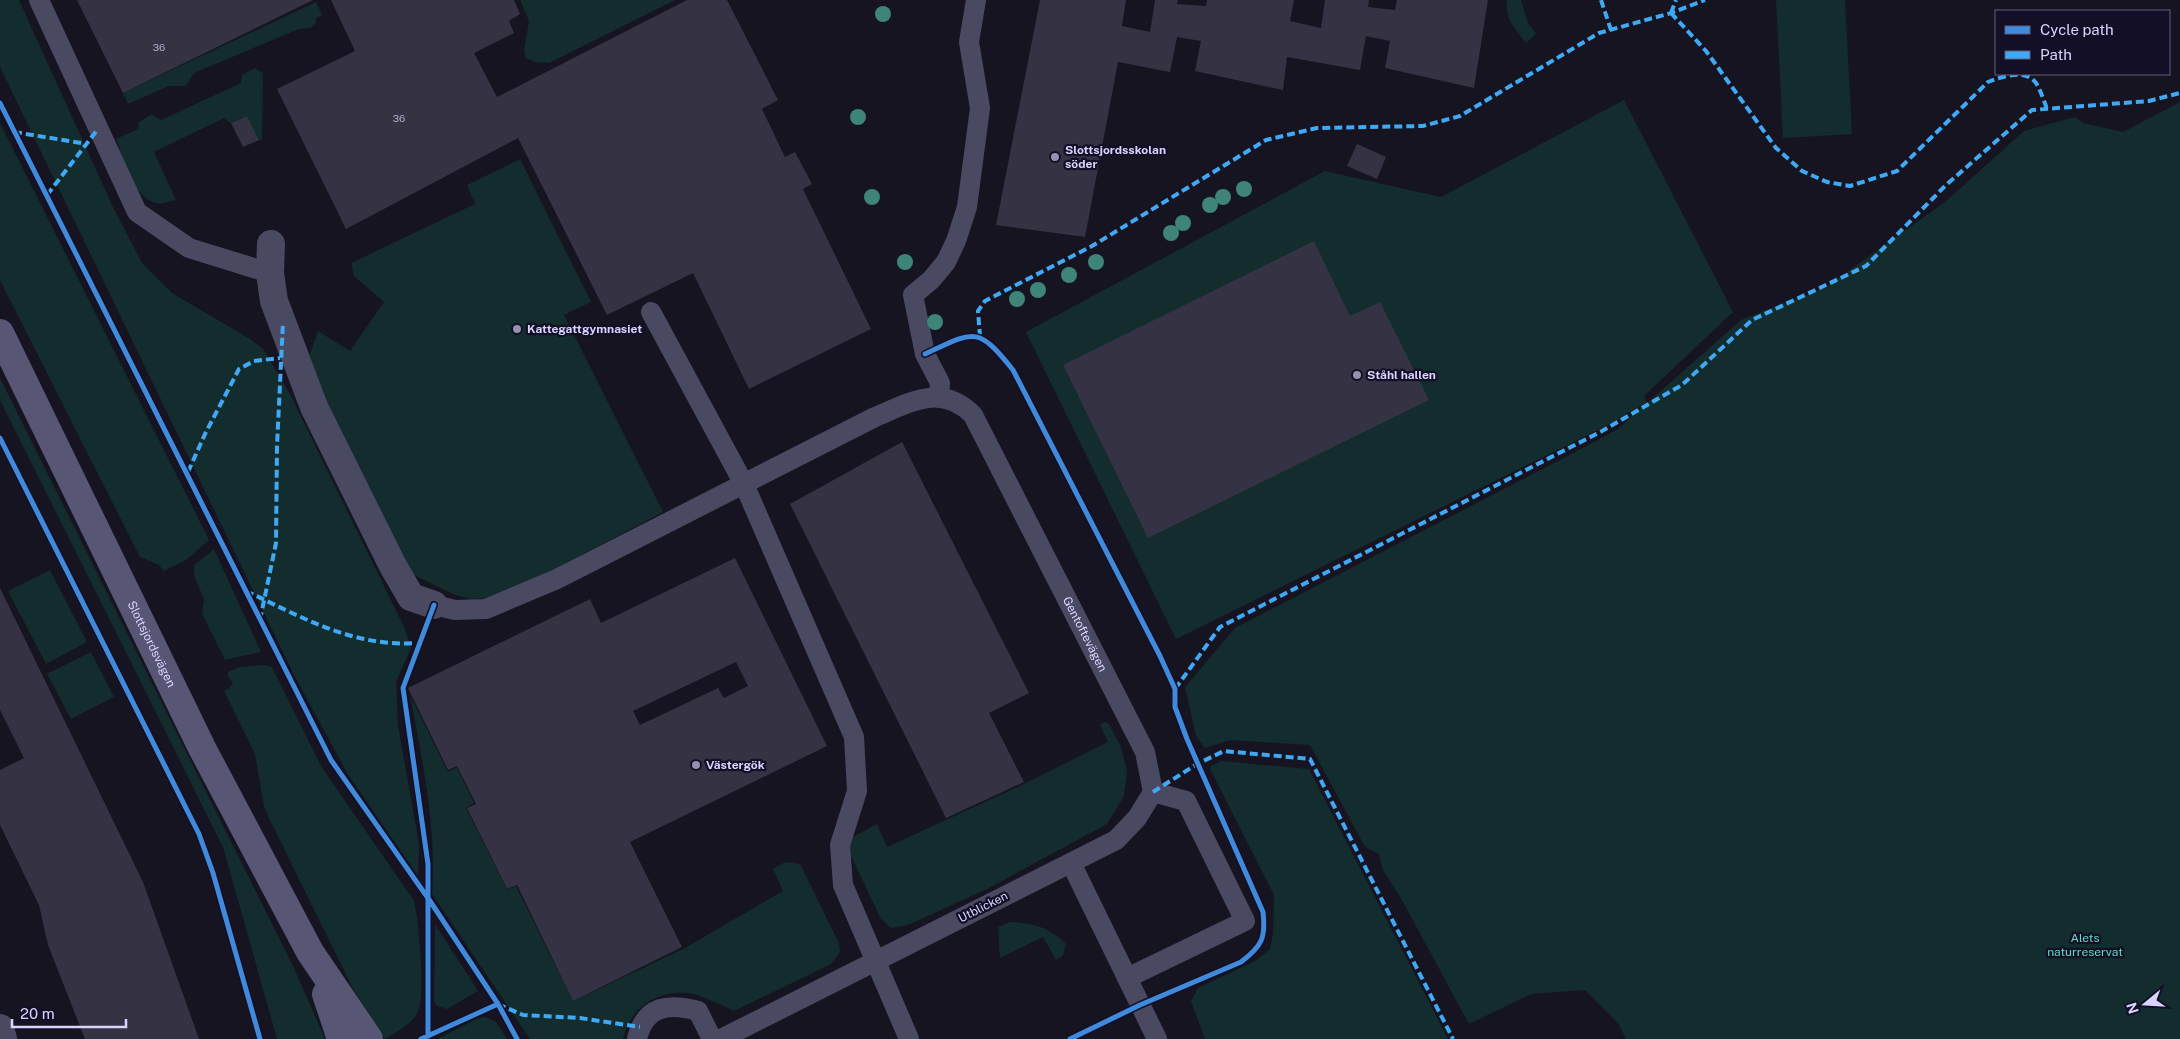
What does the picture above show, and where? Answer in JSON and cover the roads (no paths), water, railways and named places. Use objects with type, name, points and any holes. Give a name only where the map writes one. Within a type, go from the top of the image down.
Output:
[{"type":"main road","name":"Slottsjordsvägen","points":[[0,333],[202,748],[310,952],[369,1039]]},
{"type":"main road","name":"Slottsjordsvägen","points":[[310,952],[341,1039]]},
{"type":"street","points":[[271,244],[270,273],[274,301],[322,424],[393,566],[411,597],[434,605]]},
{"type":"street","points":[[0,1028],[3,1039]]},
{"type":"lane","points":[[39,0],[137,212],[189,248],[270,273]]},
{"type":"lane","points":[[434,605],[455,610],[486,608],[557,579],[875,417],[918,399],[939,397],[940,383],[925,354],[913,295],[946,262],[956,241],[967,207],[980,108],[969,42],[976,0]]},
{"type":"lane","points":[[651,312],[744,484],[854,737],[856,791],[840,845],[843,885],[909,1039]]},
{"type":"lane","name":"Gentoftevägen","points":[[939,397],[960,402],[973,415],[1145,752],[1153,792]]},
{"type":"lane","points":[[1127,978],[1245,921],[1186,801],[1153,792],[1137,818],[1116,840],[1071,863],[1127,978],[1157,1039]]},
{"type":"lane","name":"Utblicken","points":[[721,1039],[1071,863]]},
{"type":"lane","points":[[637,1039],[640,1027],[655,1010],[677,1005],[698,1011],[712,1039]]},
{"type":"place","name":"Slottsjordsskolan söder","points":[[1055,157]]},
{"type":"place","name":"Kattegattgymnasiet","points":[[517,329]]},
{"type":"place","name":"Ståhl hallen","points":[[1357,375]]},
{"type":"place","name":"Västergök","points":[[696,765]]},
{"type":"park label","name":"Alets naturreservat","points":[[2085,945]]}]
